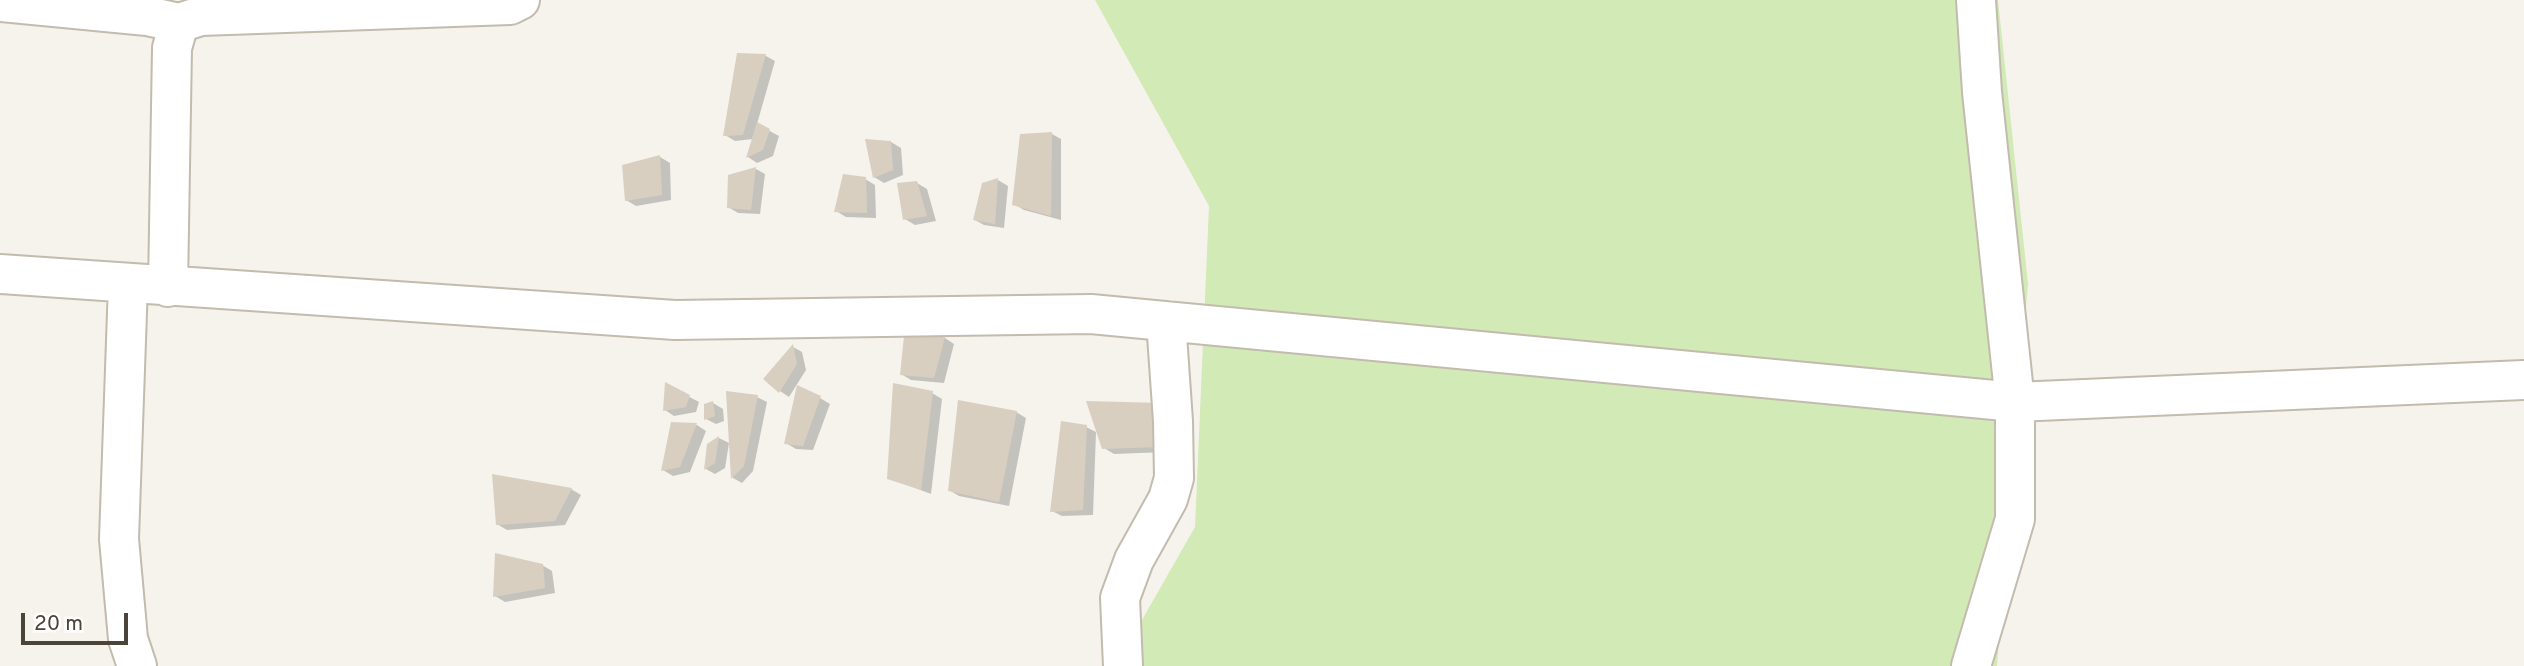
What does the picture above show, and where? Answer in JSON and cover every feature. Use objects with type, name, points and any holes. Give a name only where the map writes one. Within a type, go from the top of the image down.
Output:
[{"type":"street","points":[[0,2],[147,16],[179,23],[201,16],[510,5],[520,0]]},
{"type":"street","points":[[1971,666],[2015,519],[2015,402],[1982,92],[1976,0]]},
{"type":"street","points":[[168,287],[172,48],[179,23]]},
{"type":"street","points":[[0,274],[675,320],[1091,314],[2015,402],[2524,380]]},
{"type":"street","points":[[128,284],[119,539],[128,639],[137,666]]},
{"type":"street","points":[[1123,666],[1121,597],[1134,561],[1168,499],[1174,478],[1166,321]]},
{"type":"green space","points":[[1095,0],[1998,0],[2028,284],[1997,666],[1122,666],[1122,655],[1195,527],[1209,206]]},
{"type":"building","points":[[737,53],[766,54],[743,135],[723,136]]},
{"type":"building","points":[[757,122],[770,129],[763,150],[746,158]]},
{"type":"building","points":[[1052,132],[1051,216],[1012,205],[1020,134]]},
{"type":"building","points":[[865,139],[891,141],[893,170],[873,178]]},
{"type":"building","points":[[660,155],[662,195],[625,201],[622,165]]},
{"type":"building","points":[[756,167],[751,210],[727,208],[728,175]]},
{"type":"building","points":[[843,174],[866,177],[867,213],[834,212]]},
{"type":"building","points":[[998,178],[995,224],[973,220],[982,183]]},
{"type":"building","points":[[917,181],[927,216],[903,220],[897,183]]},
{"type":"building","points":[[904,336],[945,337],[934,378],[900,375]]},
{"type":"building","points":[[793,344],[797,364],[779,393],[763,379]]},
{"type":"building","points":[[665,382],[690,395],[686,407],[663,411]]},
{"type":"building","points":[[893,383],[933,391],[921,490],[887,479]]},
{"type":"building","points":[[797,385],[821,396],[803,446],[784,444]]},
{"type":"building","points":[[726,391],[758,395],[744,466],[731,479]]},
{"type":"building","points":[[958,400],[1017,411],[999,502],[948,491]]},
{"type":"building","points":[[713,401],[715,416],[704,420],[704,404]]},
{"type":"building","points":[[1086,401],[1163,403],[1157,447],[1102,449]]},
{"type":"building","points":[[1061,421],[1087,425],[1083,510],[1050,512]]},
{"type":"building","points":[[671,422],[697,423],[680,467],[661,471]]},
{"type":"building","points":[[719,436],[715,463],[704,470],[707,444]]},
{"type":"building","points":[[492,474],[572,488],[555,521],[496,525]]},
{"type":"building","points":[[495,553],[543,564],[545,588],[493,597]]}]
